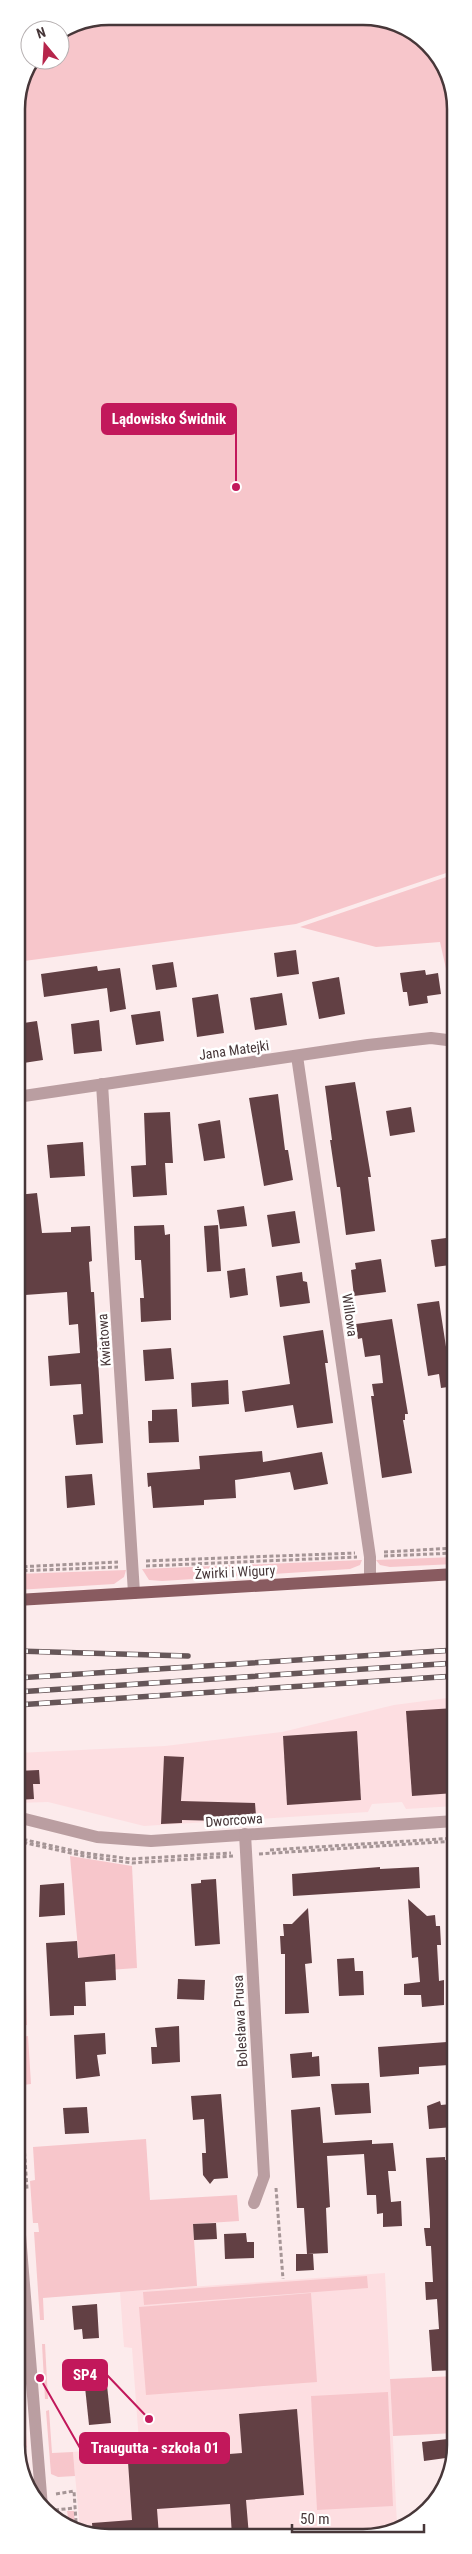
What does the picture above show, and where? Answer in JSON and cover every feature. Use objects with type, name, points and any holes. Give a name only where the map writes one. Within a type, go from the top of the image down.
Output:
[{"type":"main road","name":"Żwirki i Wigury","points":[[25,1600],[447,1574]]},
{"type":"street","name":"Jana Matejki","points":[[25,1096],[430,1038],[447,1039]]},
{"type":"street","name":"Willowa","points":[[297,1056],[370,1554],[370,1579]]},
{"type":"street","name":"Kwiatowa","points":[[102,1084],[134,1593]]},
{"type":"street","name":"Dworcowa","points":[[25,1819],[81,1834],[124,1840],[151,1841],[447,1821]]},
{"type":"street","name":"Bolesława Prusa","points":[[245,1834],[264,2176],[254,2204]]},
{"type":"street","points":[[25,2320],[36,2485]]},
{"type":"path","points":[[25,1567],[370,1554],[447,1549]]},
{"type":"path","points":[[370,1554],[447,1553]]},
{"type":"path","points":[[25,1571],[133,1564]]},
{"type":"path","points":[[246,1855],[447,1842]]},
{"type":"path","points":[[51,2505],[59,2492],[74,2491],[76,2522]]},
{"type":"path","points":[[53,2507],[75,2508]]},
{"type":"shaded area","points":[[109,25],[363,25],[395,31],[414,42],[433,63],[441,77],[447,109],[447,873],[296,924],[25,961],[25,104],[31,77],[35,70],[70,70],[70,35],[93,27]]},
{"type":"shaded area","points":[[447,877],[447,973],[440,942],[376,947],[300,927]]},
{"type":"shaded area","points":[[447,1557],[447,1564],[390,1567],[380,1565],[376,1560]]},
{"type":"shaded area","points":[[362,1560],[360,1565],[350,1569],[162,1581],[149,1580],[142,1569]]},
{"type":"shaded area","points":[[126,1570],[124,1577],[114,1584],[25,1590],[25,1574]]},
{"type":"shaded area","points":[[447,1698],[447,1806],[406,1809],[402,1802],[372,1804],[368,1812],[144,1826],[48,1802],[25,1803],[25,1753],[165,1746],[282,1732],[394,1705]]},
{"type":"shaded area","points":[[70,1856],[132,1866],[137,1968],[80,1972]]},
{"type":"shaded area","points":[[25,1990],[27,2025],[25,2025]]},
{"type":"shaded area","points":[[25,2036],[28,2036],[31,2084],[25,2085]]},
{"type":"shaded area","points":[[146,2139],[150,2200],[237,2195],[239,2221],[193,2224],[197,2286],[43,2298],[44,2320],[40,2320],[34,2232],[39,2232],[38,2223],[33,2223],[30,2181],[35,2180],[33,2147]]},
{"type":"shaded area","points":[[385,2273],[397,2522],[390,2525],[363,2529],[109,2529],[79,2524],[73,2452],[114,2448],[139,2442],[132,2348],[124,2347],[120,2292]]},
{"type":"shaded area","points":[[367,2276],[368,2288],[144,2305],[143,2292]]},
{"type":"shaded area","points":[[311,2293],[317,2382],[146,2395],[139,2307]]},
{"type":"shaded area","points":[[42,2344],[45,2344],[48,2399],[45,2399]]},
{"type":"shaded area","points":[[447,2376],[447,2433],[393,2436],[390,2379]]},
{"type":"shaded area","points":[[388,2392],[393,2506],[317,2510],[311,2396]]},
{"type":"shaded area","points":[[49,2410],[52,2453],[73,2452],[75,2476],[58,2477],[51,2474],[46,2411]]},
{"type":"shaded area","points":[[25,2418],[27,2447],[25,2449]]},
{"type":"shaded area","points":[[67,2511],[74,2511],[75,2522],[68,2519]]},
{"type":"building","points":[[296,950],[299,974],[277,977],[274,953]]},
{"type":"building","points":[[173,962],[177,987],[156,990],[152,965]]},
{"type":"building","points":[[97,966],[98,971],[120,968],[126,1009],[110,1012],[107,988],[44,997],[41,974]]},
{"type":"building","points":[[425,970],[426,975],[438,973],[441,994],[427,996],[428,1003],[409,1006],[407,992],[403,992],[400,973]]},
{"type":"building","points":[[339,977],[345,1014],[319,1019],[312,982]]},
{"type":"building","points":[[282,993],[287,1025],[255,1030],[250,998]]},
{"type":"building","points":[[218,994],[224,1033],[197,1037],[192,998]]},
{"type":"building","points":[[160,1011],[164,1041],[136,1045],[131,1015]]},
{"type":"building","points":[[99,1020],[102,1051],[74,1054],[71,1024]]},
{"type":"building","points":[[37,1021],[43,1060],[25,1063],[25,1023]]},
{"type":"building","points":[[355,1082],[371,1177],[368,1177],[375,1231],[346,1235],[340,1187],[337,1187],[330,1140],[332,1140],[325,1086]]},
{"type":"building","points":[[278,1094],[285,1150],[288,1150],[293,1180],[264,1186],[249,1098]]},
{"type":"building","points":[[411,1107],[415,1132],[390,1136],[386,1111]]},
{"type":"building","points":[[170,1112],[173,1163],[165,1163],[167,1195],[133,1197],[131,1166],[146,1165],[144,1113]]},
{"type":"building","points":[[220,1120],[225,1158],[204,1161],[198,1124]]},
{"type":"building","points":[[83,1142],[85,1176],[50,1178],[47,1145]]},
{"type":"building","points":[[37,1193],[42,1233],[71,1232],[71,1227],[90,1226],[92,1261],[89,1262],[91,1292],[94,1292],[103,1443],[76,1445],[73,1415],[83,1414],[81,1384],[50,1386],[48,1356],[80,1353],[78,1324],[69,1325],[67,1292],[25,1295],[25,1194]]},
{"type":"building","points":[[244,1206],[247,1226],[220,1229],[217,1210]]},
{"type":"building","points":[[295,1211],[300,1243],[272,1247],[267,1215]]},
{"type":"building","points":[[164,1225],[165,1235],[170,1234],[171,1320],[141,1322],[140,1298],[144,1298],[141,1260],[135,1260],[134,1226]]},
{"type":"building","points":[[218,1225],[221,1271],[207,1272],[204,1226]]},
{"type":"building","points":[[446,1238],[447,1265],[435,1267],[431,1240]]},
{"type":"building","points":[[381,1259],[386,1292],[354,1296],[351,1270],[356,1269],[355,1263]]},
{"type":"building","points":[[245,1268],[248,1295],[230,1298],[227,1271]]},
{"type":"building","points":[[302,1272],[303,1281],[307,1282],[310,1303],[280,1307],[276,1276]]},
{"type":"building","points":[[439,1301],[447,1353],[447,1387],[441,1388],[439,1374],[428,1376],[417,1304]]},
{"type":"building","points":[[392,1319],[408,1414],[405,1414],[405,1420],[403,1420],[412,1473],[382,1478],[371,1396],[374,1396],[372,1384],[383,1383],[380,1355],[365,1357],[362,1338],[358,1339],[356,1324]]},
{"type":"building","points":[[323,1330],[328,1363],[325,1363],[333,1423],[297,1428],[293,1405],[245,1412],[242,1391],[290,1384],[283,1336]]},
{"type":"building","points":[[171,1348],[174,1379],[145,1381],[143,1350]]},
{"type":"building","points":[[228,1380],[229,1404],[192,1407],[191,1383]]},
{"type":"building","points":[[177,1409],[179,1442],[149,1443],[148,1421],[152,1421],[152,1410]]},
{"type":"building","points":[[262,1451],[263,1462],[322,1452],[328,1484],[294,1490],[290,1472],[235,1480],[236,1498],[204,1500],[204,1505],[153,1508],[151,1486],[148,1487],[147,1473],[200,1469],[199,1456]]},
{"type":"building","points":[[92,1474],[95,1505],[67,1508],[65,1476]]},
{"type":"building","points":[[447,1708],[447,1794],[412,1796],[406,1711]]},
{"type":"building","points":[[357,1731],[361,1800],[287,1805],[283,1736]]},
{"type":"building","points":[[164,1756],[184,1757],[181,1801],[255,1803],[256,1816],[220,1819],[220,1821],[182,1820],[182,1823],[161,1824]]},
{"type":"building","points":[[39,1770],[40,1784],[33,1784],[34,1799],[25,1800],[25,1771]]},
{"type":"building","points":[[380,1867],[380,1869],[419,1867],[420,1888],[293,1896],[292,1874]]},
{"type":"building","points":[[216,1879],[220,1944],[195,1946],[191,1884],[201,1883],[201,1880]]},
{"type":"building","points":[[64,1883],[65,1915],[39,1917],[40,1885]]},
{"type":"building","points":[[408,1899],[427,1916],[435,1915],[436,1926],[440,1926],[441,1945],[437,1945],[439,1981],[444,1980],[444,2005],[422,2007],[421,1995],[404,1995],[404,1984],[420,1982],[418,1957],[412,1958]]},
{"type":"building","points":[[308,1908],[312,1963],[305,1964],[309,2013],[285,2014],[285,1954],[281,1954],[280,1936],[284,1936],[283,1924],[292,1924]]},
{"type":"building","points":[[77,1941],[78,1958],[115,1954],[116,1980],[85,1982],[86,2006],[74,2006],[74,2015],[50,2016],[46,1943]]},
{"type":"building","points":[[354,1958],[355,1971],[363,1971],[364,1995],[339,1996],[337,1959]]},
{"type":"building","points":[[178,1979],[205,1980],[204,2000],[177,1999]]},
{"type":"building","points":[[179,2026],[180,2062],[152,2064],[151,2047],[157,2047],[155,2028]]},
{"type":"building","points":[[105,2033],[106,2054],[97,2055],[100,2076],[76,2079],[74,2035]]},
{"type":"building","points":[[447,2042],[447,2065],[419,2067],[419,2074],[380,2077],[378,2047]]},
{"type":"building","points":[[312,2052],[312,2057],[319,2056],[320,2076],[292,2078],[290,2054]]},
{"type":"building","points":[[369,2083],[371,2113],[335,2115],[331,2084]]},
{"type":"building","points":[[221,2094],[228,2178],[214,2179],[210,2184],[203,2175],[202,2153],[206,2153],[204,2119],[193,2120],[191,2096]]},
{"type":"building","points":[[440,2101],[441,2105],[447,2104],[447,2128],[429,2129],[427,2106]]},
{"type":"building","points":[[87,2107],[89,2133],[65,2134],[63,2108]]},
{"type":"building","points":[[320,2107],[323,2143],[372,2140],[372,2144],[393,2143],[396,2171],[388,2171],[391,2202],[401,2201],[402,2226],[383,2227],[383,2213],[377,2214],[376,2195],[367,2195],[364,2154],[327,2156],[330,2207],[326,2208],[328,2253],[307,2254],[304,2208],[297,2208],[291,2110]]},
{"type":"building","points":[[445,2157],[445,2160],[447,2160],[447,2370],[432,2371],[429,2330],[439,2329],[437,2299],[426,2300],[425,2282],[433,2282],[431,2246],[426,2246],[424,2228],[430,2228],[426,2158]]},
{"type":"building","points":[[216,2223],[217,2239],[194,2240],[193,2224]]},
{"type":"building","points":[[246,2233],[247,2242],[254,2242],[254,2258],[225,2259],[224,2234]]},
{"type":"building","points":[[296,2254],[313,2254],[314,2270],[296,2271]]},
{"type":"building","points":[[97,2304],[99,2338],[83,2339],[82,2329],[74,2330],[72,2306]]},
{"type":"building","points":[[107,2385],[111,2423],[89,2425],[85,2387]]},
{"type":"building","points":[[297,2409],[304,2495],[246,2500],[248,2529],[232,2529],[230,2504],[157,2509],[158,2529],[109,2529],[92,2527],[92,2523],[132,2520],[128,2462],[242,2453],[239,2414]]},
{"type":"building","points":[[447,2439],[445,2458],[424,2461],[422,2442]]},
{"type":"railway","points":[[25,1651],[188,1656]]},
{"type":"railway","points":[[25,1677],[447,1651]]},
{"type":"railway","points":[[25,1691],[447,1664]]},
{"type":"railway","points":[[25,1704],[447,1677]]},
{"type":"place","name":"Lądowisko Świdnik","points":[[236,487]]},
{"type":"place","name":"Traugutta - szkoła 01","points":[[40,2378]]},
{"type":"place","name":"SP4","points":[[149,2419]]}]
